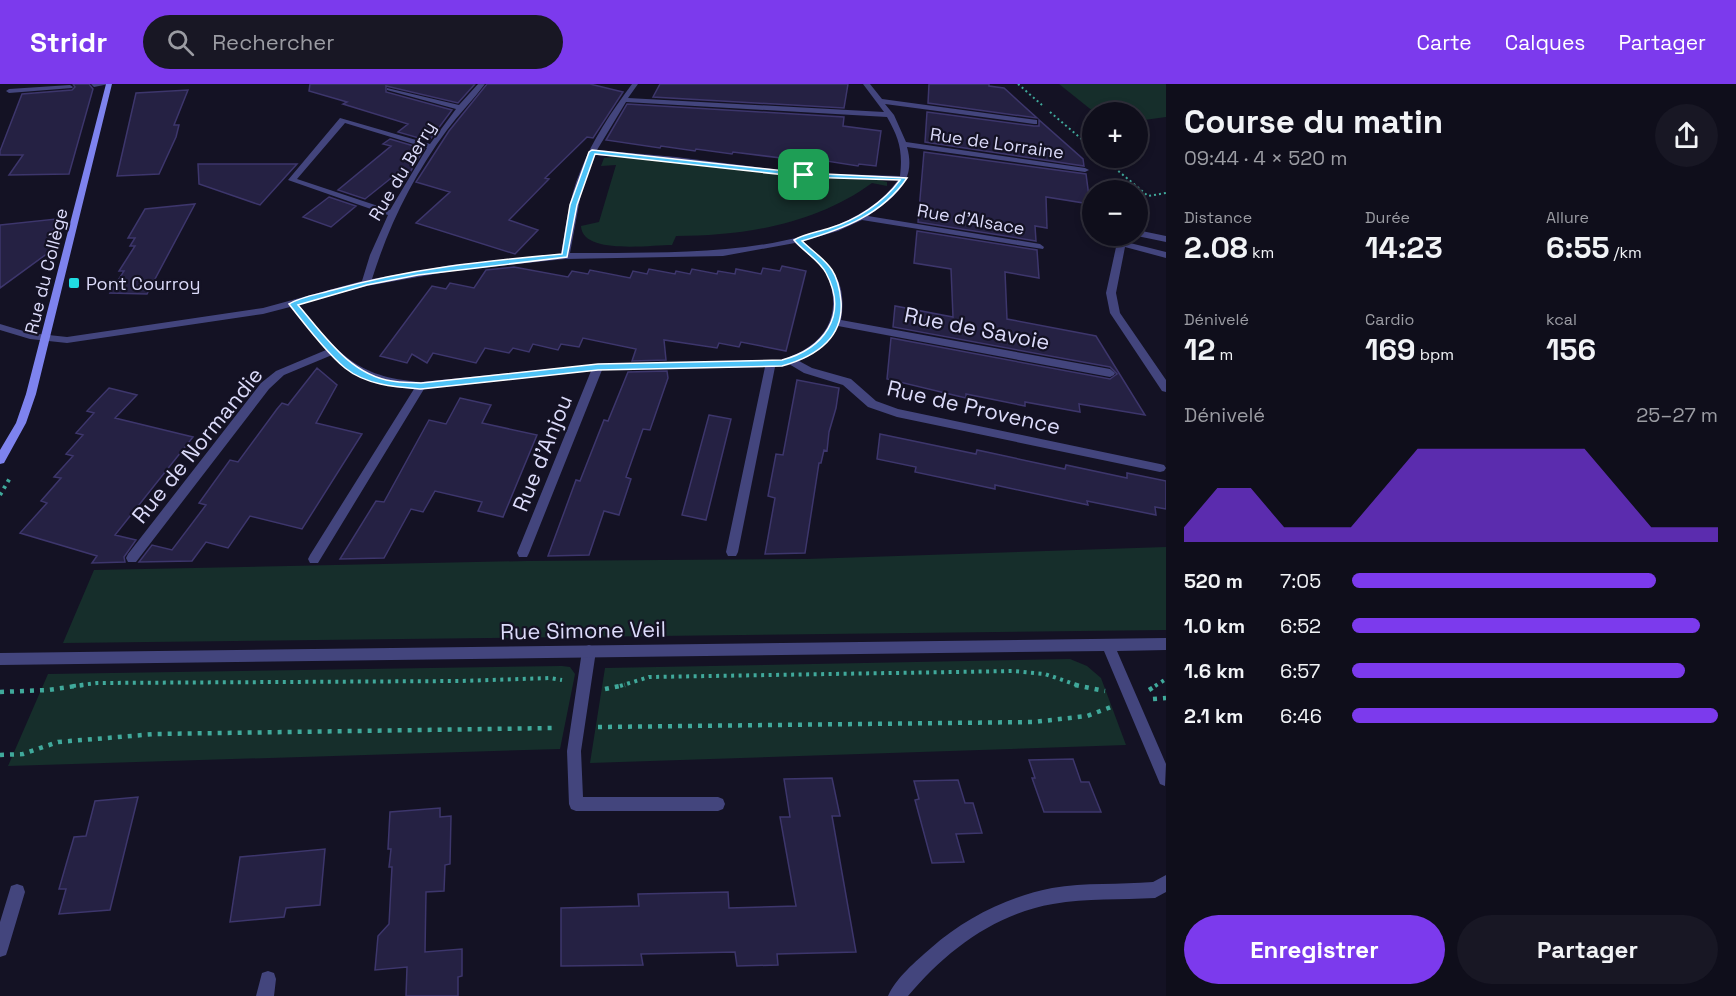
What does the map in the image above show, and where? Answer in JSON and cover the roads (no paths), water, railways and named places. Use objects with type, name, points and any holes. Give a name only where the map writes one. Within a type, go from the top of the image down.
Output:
[{"type":"street","points":[[94,85],[108,84]]},
{"type":"street","name":"Rue du Collège","points":[[0,460],[26,412],[108,84]]},
{"type":"street","name":"Rue du Berry","points":[[366,283],[379,241],[431,147],[482,84]]},
{"type":"street","points":[[565,255],[573,205],[592,152],[635,84]]},
{"type":"street","points":[[0,327],[46,339],[67,340],[206,321],[293,304],[366,283],[452,268],[565,255],[723,253],[797,240],[835,229],[861,217],[892,195],[904,178],[907,164],[904,144],[890,115],[866,84]]},
{"type":"street","points":[[9,91],[70,87]]},
{"type":"street","points":[[389,89],[461,108]]},
{"type":"street","points":[[623,100],[890,115]]},
{"type":"street","points":[[881,101],[1034,122]]},
{"type":"street","points":[[392,214],[292,180],[343,120],[431,147]]},
{"type":"street","name":"Rue de Lorraine","points":[[904,144],[1085,170]]},
{"type":"street","points":[[592,152],[804,175],[904,178]]},
{"type":"street","name":"Rue d'Alsace","points":[[861,217],[1040,247]]},
{"type":"street","points":[[1148,236],[1166,239]]},
{"type":"street","points":[[293,304],[348,367],[378,381],[421,386],[598,367],[771,364],[790,360],[818,347],[832,331],[836,322],[838,300],[833,278],[829,270],[797,240]]},
{"type":"street","points":[[1122,246],[1111,293],[1115,313],[1166,388]]},
{"type":"street","points":[[1142,246],[1166,255]]},
{"type":"street","name":"Rue de Savoie","points":[[836,322],[1110,373]]},
{"type":"street","name":"Rue de Normandie","points":[[132,558],[265,387],[280,373],[333,351]]},
{"type":"street","name":"Rue de Provence","points":[[790,360],[808,371],[847,382],[872,404],[884,409],[1160,468]]},
{"type":"street","points":[[732,552],[771,364]]},
{"type":"street","name":"Rue d'Anjou","points":[[523,554],[598,367]]},
{"type":"street","points":[[314,559],[421,386]]},
{"type":"street","points":[[1108,644],[1166,781]]},
{"type":"street","name":"Rue Simone Veil","points":[[0,659],[1166,644]]},
{"type":"street","points":[[589,651],[574,751],[576,804],[718,804]]},
{"type":"street","points":[[897,996],[948,942],[1001,912],[1025,902],[1054,896],[1155,890],[1166,883]]},
{"type":"street","points":[[0,949],[17,892]]},
{"type":"place","name":"Pont Courroy","points":[[74,283]]}]
